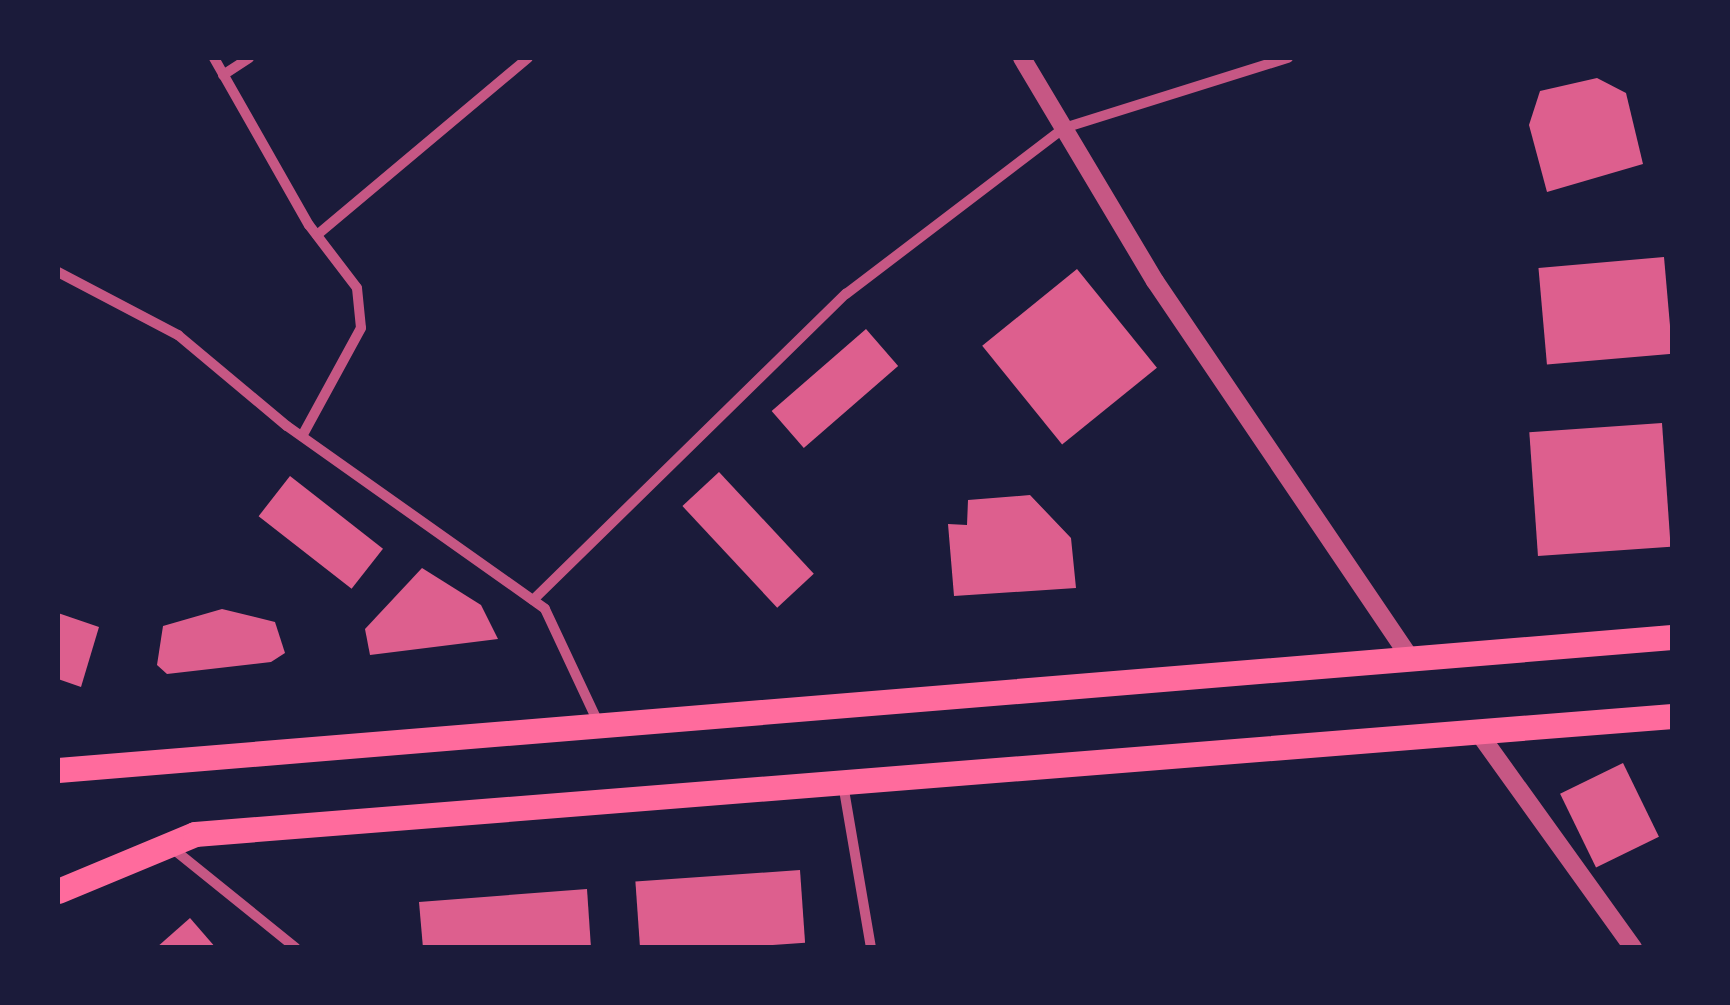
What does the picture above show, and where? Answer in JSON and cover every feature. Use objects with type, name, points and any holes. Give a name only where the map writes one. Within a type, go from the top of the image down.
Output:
[{"type":"main road","points":[[58,765],[118,764],[1672,637]]},
{"type":"main road","points":[[58,890],[168,845],[227,832],[1672,716]]},
{"type":"main road","points":[[58,876],[93,874]]},
{"type":"street","points":[[214,58],[317,236],[358,288],[361,328],[302,436]]},
{"type":"street","points":[[223,74],[250,58]]},
{"type":"street","points":[[317,236],[528,58]]},
{"type":"street","points":[[1022,58],[1155,281],[1409,656]]},
{"type":"street","points":[[533,600],[846,294],[1064,128],[1288,58]]},
{"type":"street","points":[[58,272],[178,335],[302,436],[533,600],[568,650],[598,722]]},
{"type":"street","points":[[1478,732],[1632,948]]},
{"type":"street","points":[[843,782],[871,948]]},
{"type":"street","points":[[168,845],[296,948]]},
{"type":"building","points":[[1597,78],[1626,93],[1643,164],[1547,192],[1529,125],[1540,91]]},
{"type":"building","points":[[1664,257],[1672,354],[1547,365],[1538,268]]},
{"type":"building","points":[[1077,269],[1157,368],[1062,444],[982,346]]},
{"type":"building","points":[[866,329],[898,366],[804,448],[772,411]]},
{"type":"building","points":[[1662,423],[1671,547],[1538,556],[1529,432]]},
{"type":"building","points":[[719,472],[814,574],[777,608],[682,506]]},
{"type":"building","points":[[290,476],[383,549],[352,589],[259,516]]},
{"type":"building","points":[[1030,495],[1071,538],[1076,588],[954,596],[948,524],[967,525],[968,500]]},
{"type":"building","points":[[422,568],[481,605],[498,639],[370,655],[365,629]]},
{"type":"building","points":[[222,609],[275,622],[285,653],[271,662],[167,674],[157,665],[163,626]]},
{"type":"building","points":[[58,613],[99,627],[81,687],[58,679]]},
{"type":"building","points":[[1623,763],[1659,837],[1596,867],[1560,794]]},
{"type":"building","points":[[800,870],[805,943],[640,948],[635,882]]},
{"type":"building","points":[[587,889],[591,948],[423,948],[419,902]]},
{"type":"building","points":[[190,918],[216,948],[156,948]]}]
